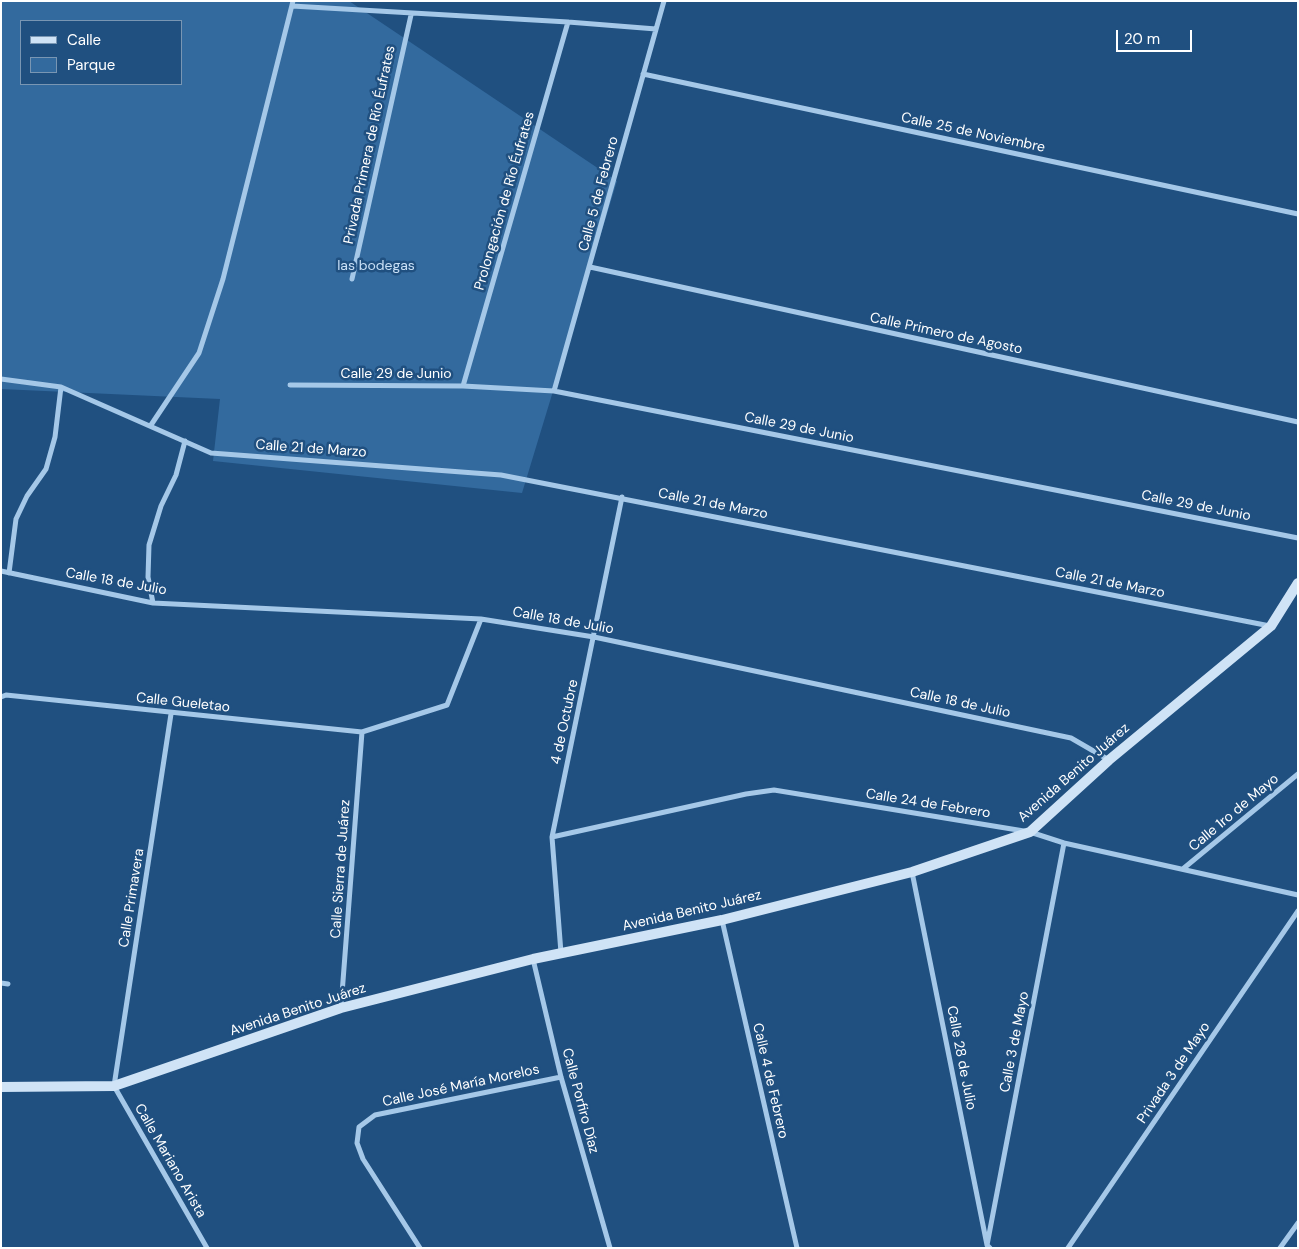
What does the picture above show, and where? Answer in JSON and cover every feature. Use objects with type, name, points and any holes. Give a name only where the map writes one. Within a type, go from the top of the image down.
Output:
[{"type":"street","name":"Calle 5 de Febrero","points":[[554,391],[664,1]]},
{"type":"street","points":[[151,425],[199,353],[223,279],[292,4],[410,15],[568,22],[656,29]]},
{"type":"street","name":"Privada Primera de Río Éufrates","points":[[352,279],[410,15]]},
{"type":"street","name":"Prolongación de Río Éufrates","points":[[463,386],[568,22]]},
{"type":"street","name":"Calle 25 de Noviembre","points":[[642,74],[1298,214]]},
{"type":"street","name":"Calle Primero de Agosto","points":[[590,268],[1298,422]]},
{"type":"street","name":"Calle 21 de Marzo","points":[[1,379],[60,387],[151,425],[211,453],[501,475],[622,497],[1271,626]]},
{"type":"street","name":"Calle 29 de Junio","points":[[290,385],[463,386],[554,391],[1298,538]]},
{"type":"street","points":[[9,573],[16,519],[27,496],[46,469],[55,437],[60,387]]},
{"type":"street","points":[[153,603],[148,577],[148,545],[161,506],[176,475],[185,441]]},
{"type":"street","name":"4 de Octubre","points":[[561,954],[552,837],[622,497]]},
{"type":"street","name":"Calle 18 de Julio","points":[[1,571],[153,603],[481,619],[594,637],[1071,738],[1109,760]]},
{"type":"street","name":"Avenida Benito Juárez","points":[[1,1087],[114,1086],[341,1008],[533,959],[722,920],[912,872],[1030,832],[1109,760],[1271,626],[1298,583]]},
{"type":"street","points":[[362,732],[448,705],[481,619]]},
{"type":"street","name":"Calle Gueletao","points":[[1,697],[6,695],[171,714],[362,732]]},
{"type":"street","name":"Calle Primavera","points":[[114,1086],[171,714]]},
{"type":"street","name":"Calle Sierra de Juárez","points":[[341,1008],[362,732]]},
{"type":"street","name":"Calle 1ro de Mayo","points":[[1184,868],[1298,774]]},
{"type":"street","name":"Calle 24 de Febrero","points":[[552,837],[746,794],[774,790],[1030,832],[1064,843],[1184,868],[1298,895]]},
{"type":"street","name":"Calle 3 de Mayo","points":[[989,1246],[1064,843]]},
{"type":"street","name":"Calle 28 de Julio","points":[[912,872],[989,1246]]},
{"type":"street","name":"Privada 3 de Mayo","points":[[1068,1248],[1298,911]]},
{"type":"street","name":"Calle 4 de Febrero","points":[[722,920],[797,1248]]},
{"type":"street","name":"Calle Porfiro Díaz","points":[[533,959],[561,1077],[610,1248]]},
{"type":"street","points":[[1,983],[8,984]]},
{"type":"street","name":"Calle José María Morelos","points":[[420,1248],[363,1159],[357,1143],[359,1127],[375,1115],[561,1077]]},
{"type":"street","name":"Calle Mariano Arista","points":[[114,1086],[207,1248]]},
{"type":"street","points":[[1280,1248],[1298,1223]]},
{"type":"green space","name":"las bodegas","points":[[1,1],[349,1],[617,181],[522,493],[213,461],[220,399],[1,389]]}]
